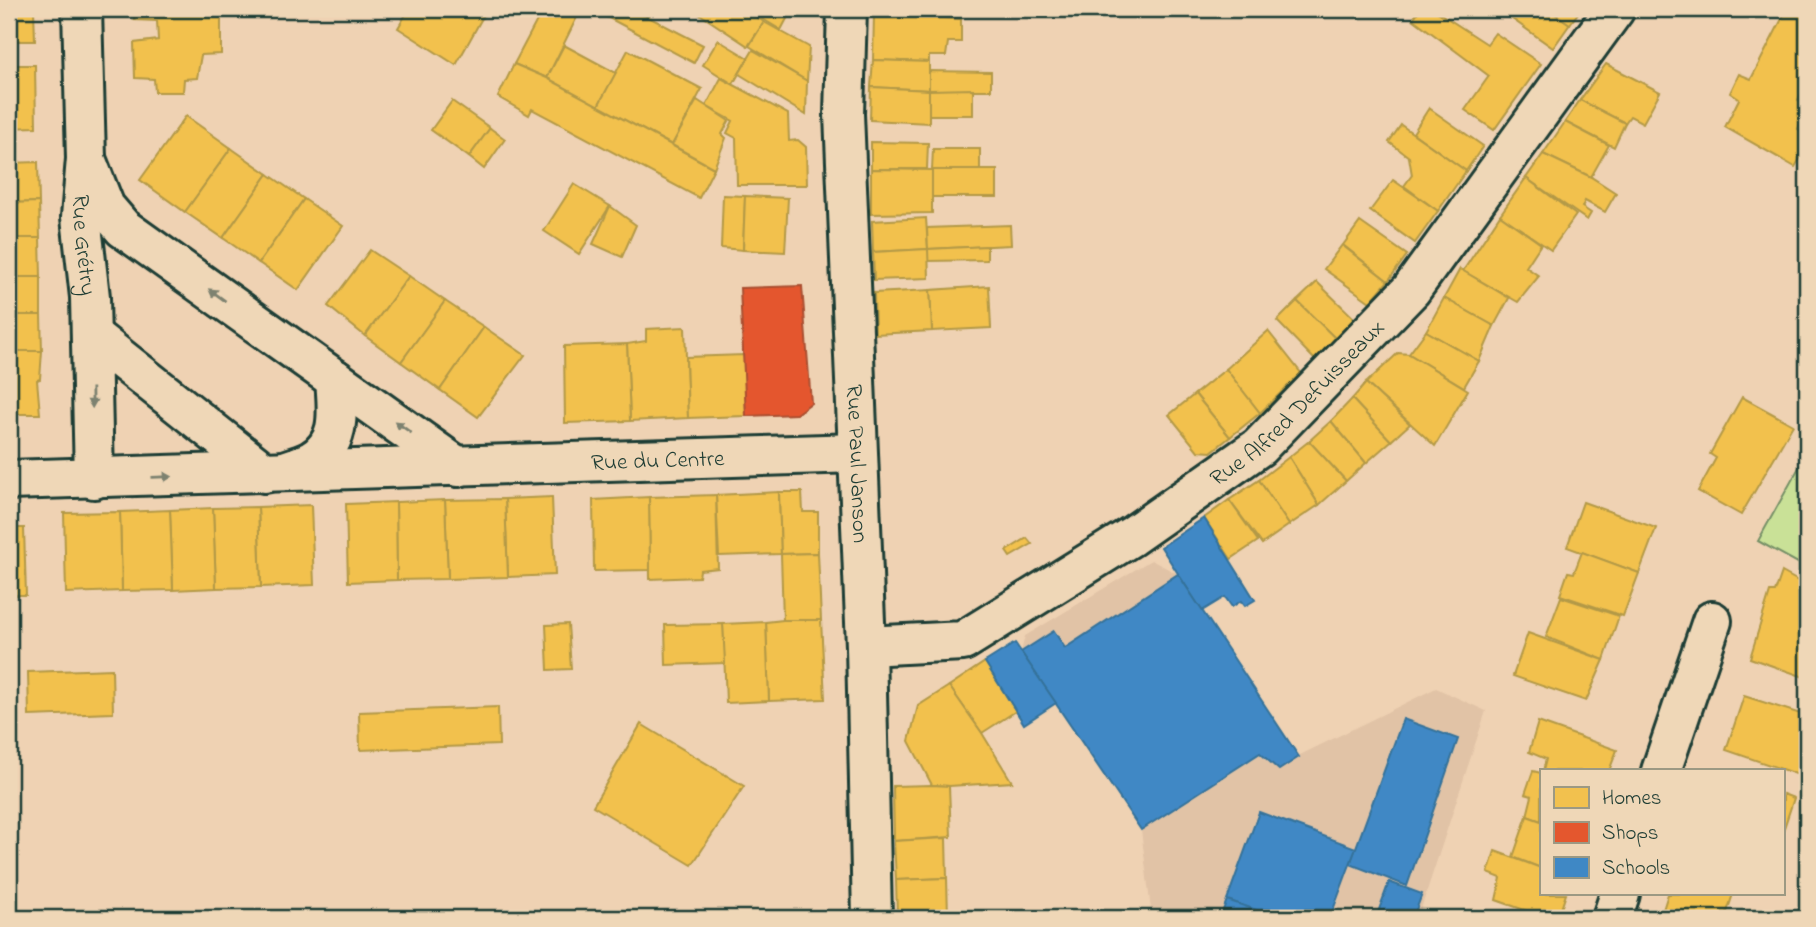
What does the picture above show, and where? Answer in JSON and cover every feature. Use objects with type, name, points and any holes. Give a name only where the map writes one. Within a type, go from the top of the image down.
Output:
[{"type":"street","name":"Rue Grétry","points":[[82,9],[86,159],[81,217],[91,329],[94,479]]},
{"type":"street","name":"Rue Paul Janson","points":[[847,9],[844,114],[866,646],[872,918]]},
{"type":"street","name":"Rue Alfred Defuisseaux","points":[[866,646],[963,640],[1132,536],[1259,447],[1411,290],[1615,9]]},
{"type":"street","points":[[86,159],[105,207],[123,228],[458,467]]},
{"type":"street","points":[[169,260],[144,252],[118,257],[108,265],[95,296],[91,329],[272,473]]},
{"type":"street","name":"Rue du Centre","points":[[272,473],[313,460],[326,448],[338,423],[335,379]]},
{"type":"street","name":"Rue du Centre","points":[[9,480],[857,453]]},
{"type":"street","points":[[1662,769],[1712,621]]},
{"type":"street","points":[[1612,918],[1620,895]]},
{"type":"shaded area","points":[[1151,560],[1178,574],[1298,756],[1436,688],[1486,711],[1418,918],[1152,918],[1141,830],[1021,652],[1025,636]]},
{"type":"green space","points":[[1807,453],[1807,568],[1758,541]]},
{"type":"building: Homes","points":[[9,9],[34,9],[35,41],[9,41]]},
{"type":"building: Homes","points":[[134,9],[221,9],[221,54],[201,55],[197,78],[184,79],[183,92],[155,92],[154,79],[135,78],[134,43],[158,40],[157,21],[134,20]]},
{"type":"building: Homes","points":[[409,9],[487,9],[456,65],[398,28]]},
{"type":"building: Homes","points":[[543,9],[581,9],[547,78],[514,64]]},
{"type":"building: Homes","points":[[612,9],[633,9],[703,45],[694,63],[607,17]]},
{"type":"building: Homes","points":[[692,9],[744,9],[764,22],[748,46]]},
{"type":"building: Homes","points":[[746,9],[792,9],[781,30]]},
{"type":"building: Homes","points":[[875,9],[932,9],[931,16],[874,14]]},
{"type":"building: Homes","points":[[1420,9],[1433,9],[1487,44],[1495,33],[1541,64],[1494,130],[1465,110],[1489,76],[1413,19]]},
{"type":"building: Homes","points":[[1514,9],[1548,9],[1570,24],[1553,48],[1508,16]]},
{"type":"building: Homes","points":[[1548,9],[1581,9],[1570,24]]},
{"type":"building: Homes","points":[[1787,9],[1795,9],[1807,16],[1807,82],[1798,100],[1807,106],[1798,129],[1807,136],[1807,147],[1795,167],[1725,127],[1739,99],[1730,93],[1739,74],[1751,79]]},
{"type":"building: Homes","points":[[874,14],[961,19],[961,42],[948,42],[946,56],[929,56],[929,62],[873,60]]},
{"type":"building: Homes","points":[[764,22],[809,47],[807,81],[749,46]]},
{"type":"building: Homes","points":[[718,40],[748,58],[733,84],[703,65]]},
{"type":"building: Homes","points":[[564,45],[616,73],[598,106],[547,78]]},
{"type":"building: Homes","points":[[628,50],[702,89],[672,145],[598,106]]},
{"type":"building: Homes","points":[[753,50],[807,81],[806,115],[739,74]]},
{"type":"building: Homes","points":[[873,60],[929,62],[929,90],[871,87]]},
{"type":"building: Homes","points":[[514,64],[547,78],[714,168],[699,198],[532,109],[529,115],[498,97]]},
{"type":"building: Homes","points":[[1606,64],[1660,92],[1643,123],[1630,116],[1625,123],[1580,100]]},
{"type":"building: Homes","points":[[9,65],[35,65],[36,127],[9,128]]},
{"type":"building: Homes","points":[[929,71],[991,72],[991,90],[929,90]]},
{"type":"building: Homes","points":[[721,78],[788,114],[789,141],[798,140],[806,147],[807,185],[737,185],[736,138],[727,133],[733,121],[706,106]]},
{"type":"building: Homes","points":[[871,87],[929,90],[929,123],[870,120]]},
{"type":"building: Homes","points":[[973,89],[973,115],[929,115],[929,90]]},
{"type":"building: Homes","points":[[697,100],[729,121],[722,134],[726,138],[714,168],[672,145]]},
{"type":"building: Homes","points":[[1580,100],[1625,123],[1614,147],[1565,122]]},
{"type":"building: Homes","points":[[452,101],[490,128],[469,157],[431,130]]},
{"type":"building: Homes","points":[[1429,108],[1483,146],[1466,171],[1413,133]]},
{"type":"building: Homes","points":[[186,116],[231,148],[185,212],[140,180]]},
{"type":"building: Homes","points":[[1565,122],[1609,145],[1591,177],[1543,154]]},
{"type":"building: Homes","points":[[1401,125],[1466,171],[1438,211],[1404,186],[1412,175],[1409,157],[1389,142]]},
{"type":"building: Homes","points":[[490,128],[505,139],[484,169],[469,157]]},
{"type":"building: Homes","points":[[871,142],[928,143],[927,169],[871,169]]},
{"type":"building: Homes","points":[[231,148],[268,174],[223,238],[185,212]]},
{"type":"building: Homes","points":[[933,149],[980,149],[980,170],[932,170]]},
{"type":"building: Homes","points":[[1543,154],[1591,177],[1616,193],[1605,212],[1585,201],[1582,207],[1591,213],[1587,220],[1526,178]]},
{"type":"building: Homes","points":[[38,162],[39,202],[9,203],[9,163]]},
{"type":"building: Homes","points":[[871,169],[932,170],[932,213],[871,214]]},
{"type":"building: Homes","points":[[932,170],[997,170],[997,197],[932,197]]},
{"type":"building: Homes","points":[[268,174],[304,199],[259,263],[223,238]]},
{"type":"building: Homes","points":[[1526,178],[1576,215],[1551,250],[1500,215]]},
{"type":"building: Homes","points":[[1393,180],[1438,211],[1415,243],[1370,211]]},
{"type":"building: Homes","points":[[574,184],[610,206],[579,254],[544,231]]},
{"type":"building: Homes","points":[[723,195],[745,196],[743,250],[721,248]]},
{"type":"building: Homes","points":[[745,196],[788,198],[785,252],[743,250]]},
{"type":"building: Homes","points":[[304,199],[343,226],[298,290],[259,263]]},
{"type":"building: Homes","points":[[39,202],[40,238],[9,238],[9,203]]},
{"type":"building: Homes","points":[[610,206],[636,225],[622,257],[593,244]]},
{"type":"building: Homes","points":[[1500,215],[1541,244],[1526,267],[1539,276],[1518,302],[1463,271]]},
{"type":"building: Homes","points":[[926,218],[928,249],[873,252],[872,221]]},
{"type":"building: Homes","points":[[1360,222],[1407,255],[1388,281],[1343,245]]},
{"type":"building: Homes","points":[[1010,225],[1011,245],[928,249],[927,228]]},
{"type":"building: Homes","points":[[9,238],[40,238],[41,277],[9,277]]},
{"type":"building: Homes","points":[[1342,245],[1388,281],[1370,302],[1324,269]]},
{"type":"building: Homes","points":[[987,246],[987,260],[928,261],[928,249]]},
{"type":"building: Homes","points":[[928,249],[929,278],[874,280],[873,252]]},
{"type":"building: Homes","points":[[370,250],[409,276],[365,336],[328,306]]},
{"type":"building: Homes","points":[[1460,269],[1509,298],[1494,326],[1444,298]]},
{"type":"building: Homes","points":[[409,276],[445,301],[401,362],[365,336]]},
{"type":"building: Homes","points":[[9,277],[41,277],[41,315],[9,315]]},
{"type":"building: Homes","points":[[1317,282],[1356,320],[1337,340],[1297,301]]},
{"type":"building: Homes","points":[[989,286],[991,328],[932,331],[930,290]]},
{"type":"building: Homes","points":[[930,290],[932,331],[875,334],[874,293]]},
{"type":"building: Homes","points":[[1444,298],[1494,326],[1479,361],[1426,331]]},
{"type":"building: Homes","points":[[445,301],[484,327],[440,390],[401,362]]},
{"type":"building: Homes","points":[[1297,301],[1337,340],[1316,361],[1277,321]]},
{"type":"building: Homes","points":[[9,315],[41,315],[42,351],[9,351]]},
{"type":"building: Homes","points":[[484,327],[525,355],[478,417],[440,390]]},
{"type":"building: Homes","points":[[685,327],[688,418],[630,421],[627,344],[646,341],[646,329]]},
{"type":"building: Homes","points":[[1268,331],[1301,373],[1260,413],[1226,369]]},
{"type":"building: Homes","points":[[1426,331],[1479,361],[1464,387],[1409,354]]},
{"type":"building: Homes","points":[[627,344],[630,421],[565,423],[564,346]]},
{"type":"building: Homes","points":[[9,351],[42,351],[40,379],[37,380],[40,414],[9,414]]},
{"type":"building: Homes","points":[[1398,353],[1409,354],[1468,390],[1435,446],[1366,383]]},
{"type":"building: Homes","points":[[744,355],[746,416],[688,418],[686,357]]},
{"type":"building: Homes","points":[[1226,369],[1260,413],[1230,437],[1195,394]]},
{"type":"building: Homes","points":[[1366,383],[1410,424],[1391,441],[1352,399]]},
{"type":"building: Homes","points":[[1195,394],[1230,437],[1211,452],[1198,451],[1169,415]]},
{"type":"building: Homes","points":[[1742,397],[1793,425],[1741,515],[1698,491],[1716,458],[1710,454]]},
{"type":"building: Homes","points":[[1352,399],[1391,441],[1366,463],[1331,421]]},
{"type":"building: Homes","points":[[1331,421],[1366,463],[1346,481],[1309,441]]},
{"type":"building: Homes","points":[[1309,441],[1346,481],[1319,505],[1289,457]]},
{"type":"building: Homes","points":[[1289,457],[1319,505],[1289,525],[1259,480]]},
{"type":"building: Homes","points":[[1259,480],[1289,525],[1262,544],[1229,500]]},
{"type":"building: Homes","points":[[779,492],[781,554],[719,556],[716,495]]},
{"type":"building: Homes","points":[[779,492],[802,492],[803,512],[818,512],[818,553],[781,554]]},
{"type":"building: Homes","points":[[716,495],[718,568],[700,570],[699,577],[650,579],[649,497]]},
{"type":"building: Homes","points":[[552,497],[555,575],[508,577],[505,499]]},
{"type":"building: Homes","points":[[649,497],[650,570],[594,571],[593,500]]},
{"type":"building: Homes","points":[[505,499],[508,577],[448,579],[445,500]]},
{"type":"building: Homes","points":[[445,500],[448,579],[397,580],[396,502]]},
{"type":"building: Homes","points":[[1229,500],[1258,541],[1231,559],[1204,518]]},
{"type":"building: Homes","points":[[396,502],[397,580],[348,582],[346,504]]},
{"type":"building: Homes","points":[[1583,502],[1656,528],[1639,573],[1567,547]]},
{"type":"building: Homes","points":[[311,505],[314,585],[261,587],[258,507]]},
{"type":"building: Homes","points":[[258,507],[261,587],[216,588],[213,508]]},
{"type":"building: Homes","points":[[213,508],[216,588],[173,590],[170,510]]},
{"type":"building: Homes","points":[[170,510],[173,590],[122,591],[120,512]]},
{"type":"building: Homes","points":[[120,512],[122,591],[66,593],[64,513]]},
{"type":"building: Homes","points":[[9,528],[24,528],[26,595],[9,595]]},
{"type":"building: Homes","points":[[1027,538],[1032,544],[1010,557],[1006,551]]},
{"type":"building: Homes","points":[[1582,552],[1639,573],[1623,616],[1560,595],[1568,572],[1574,573]]},
{"type":"building: Homes","points":[[818,553],[821,620],[783,620],[781,554]]},
{"type":"building: Homes","points":[[1782,572],[1807,586],[1807,678],[1750,658],[1770,592],[1775,592]]},
{"type":"building: Homes","points":[[1561,597],[1619,616],[1604,660],[1546,637]]},
{"type":"building: Homes","points":[[821,620],[825,699],[769,701],[766,622]]},
{"type":"building: Homes","points":[[766,622],[769,701],[726,703],[723,624]]},
{"type":"building: Homes","points":[[568,624],[571,669],[548,670],[546,625]]},
{"type":"building: Homes","points":[[723,624],[725,663],[666,665],[665,625]]},
{"type":"building: Homes","points":[[1528,633],[1604,660],[1586,701],[1513,676]]},
{"type":"building: Homes","points":[[985,662],[1016,711],[982,733],[949,686]]},
{"type":"building: Homes","points":[[112,669],[113,713],[29,716],[28,672]]},
{"type":"building: Homes","points":[[949,686],[1012,782],[932,785],[909,741],[918,706]]},
{"type":"building: Homes","points":[[1744,696],[1807,716],[1807,753],[1799,775],[1726,750]]},
{"type":"building: Homes","points":[[498,707],[499,745],[360,750],[359,712]]},
{"type":"building: Homes","points":[[1538,722],[1617,750],[1610,769],[1544,769],[1546,759],[1529,752]]},
{"type":"building: Homes","points":[[641,724],[744,786],[692,865],[593,806]]},
{"type":"building: Homes","points":[[1533,771],[1540,773],[1540,821],[1527,816],[1532,796],[1525,794]]},
{"type":"building: Homes","points":[[893,786],[949,786],[951,837],[894,841]]},
{"type":"building: Homes","points":[[1784,794],[1794,798],[1784,828]]},
{"type":"building: Homes","points":[[1527,816],[1540,821],[1540,868],[1513,857]]},
{"type":"building: Homes","points":[[946,838],[947,878],[896,880],[894,841]]},
{"type":"building: Homes","points":[[1495,851],[1540,868],[1540,895],[1566,895],[1558,918],[1547,918],[1496,900],[1501,878],[1488,873]]},
{"type":"building: Homes","points":[[947,878],[948,916],[897,917],[896,880]]},
{"type":"building: Homes","points":[[1668,895],[1733,895],[1725,918],[1678,918],[1662,913]]},
{"type":"building: Shops","points":[[802,286],[811,403],[796,414],[746,416],[740,288]]},
{"type":"building: Schools","points":[[1204,518],[1255,600],[1245,606],[1241,601],[1232,607],[1225,597],[1202,611],[1161,547]]},
{"type":"building: Schools","points":[[1178,574],[1299,757],[1279,770],[1260,753],[1141,830],[1021,652],[1054,631],[1065,648]]},
{"type":"building: Schools","points":[[1015,643],[1056,703],[1024,724],[985,662]]},
{"type":"building: Schools","points":[[1403,719],[1458,739],[1407,886],[1350,864]]},
{"type":"building: Schools","points":[[1259,812],[1356,848],[1330,918],[1279,918],[1227,900]]},
{"type":"building: Schools","points":[[1389,882],[1422,894],[1413,918],[1376,918]]},
{"type":"building: Schools","points":[[1227,900],[1279,918],[1220,918]]}]
